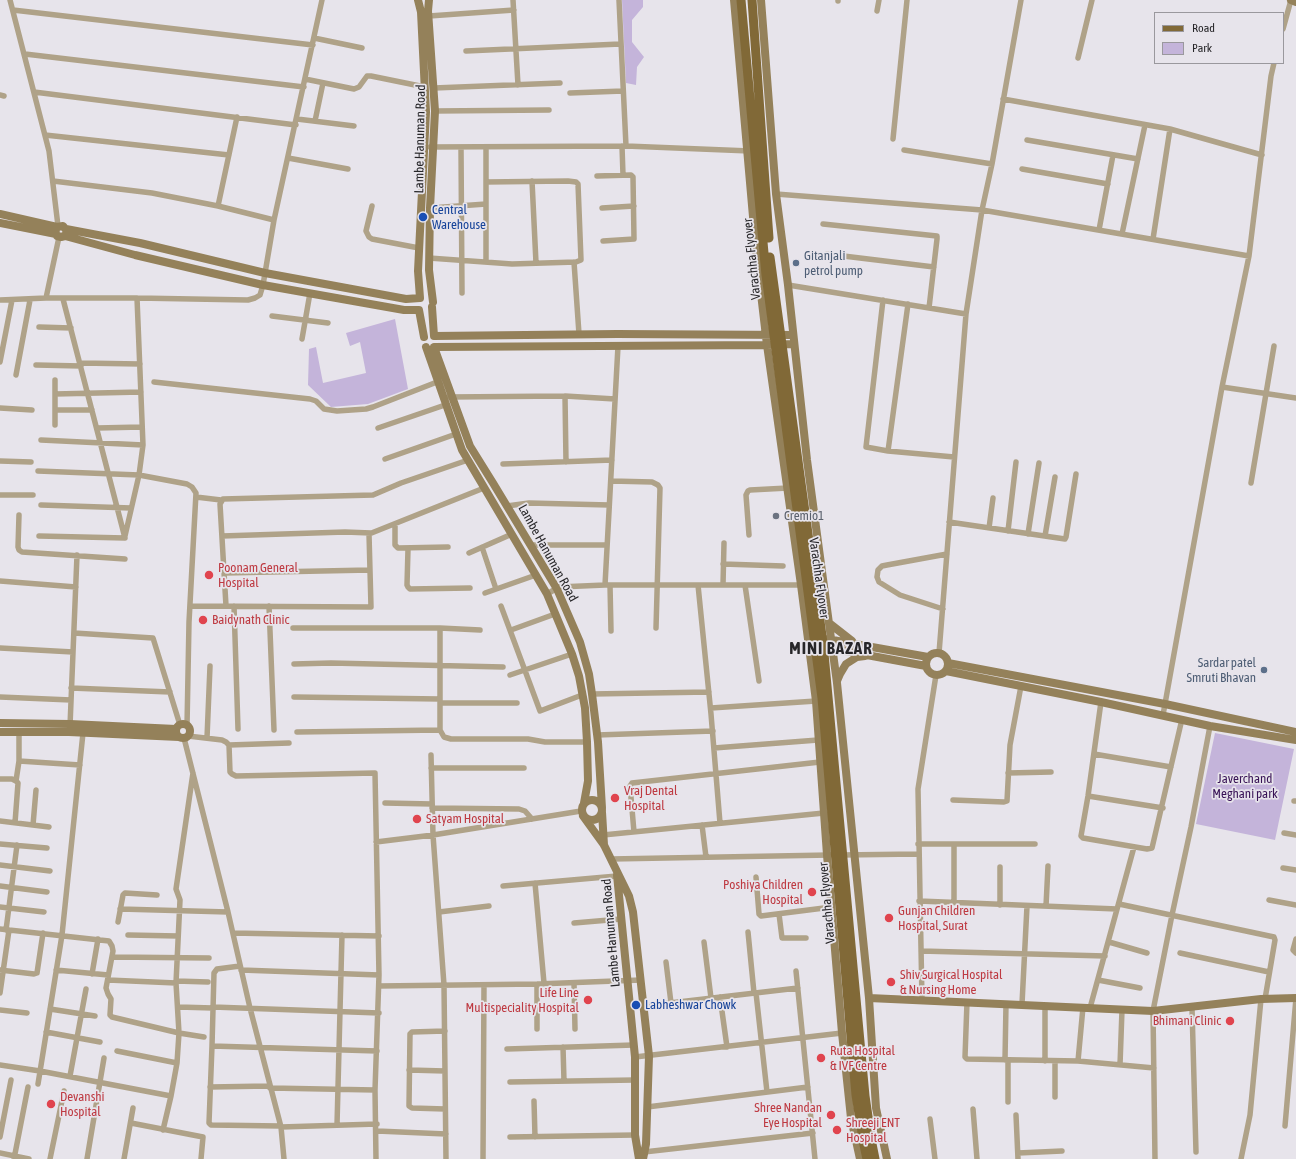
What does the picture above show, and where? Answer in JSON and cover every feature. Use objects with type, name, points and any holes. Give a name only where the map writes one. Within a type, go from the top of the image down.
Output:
[{"type":"main road","name":"Varachha Flyover","points":[[741,0],[766,275],[822,698],[856,1095],[867,1159]]},
{"type":"main road","name":"Varachha Flyover","points":[[752,0],[770,257],[823,644],[865,1096],[875,1159]]},
{"type":"street","points":[[10,0],[49,151],[60,232],[46,298]]},
{"type":"street","points":[[0,300],[30,300],[46,298],[137,298],[248,300],[260,295],[274,220],[322,0]]},
{"type":"street","points":[[418,0],[421,12],[426,112],[418,271],[420,298],[417,306],[424,337],[423,343],[426,347],[794,344]]},
{"type":"street","name":"Lambe Hanuman Road","points":[[429,0],[435,112],[429,258],[434,336]]},
{"type":"street","points":[[513,0],[518,85]]},
{"type":"street","points":[[619,0],[623,90],[623,175]]},
{"type":"street","points":[[734,0],[756,251],[767,345],[802,585],[816,701],[842,1033],[852,1118],[860,1159]]},
{"type":"street","points":[[761,0],[776,194],[788,285],[807,463],[837,683],[869,998],[876,1108],[887,1159]]},
{"type":"street","points":[[877,11],[879,0]]},
{"type":"street","points":[[893,139],[907,0]]},
{"type":"street","points":[[939,653],[966,314],[982,210],[992,164],[1021,0]]},
{"type":"street","points":[[1078,58],[1092,0]]},
{"type":"street","points":[[1284,25],[1291,0],[1296,2]]},
{"type":"street","points":[[13,10],[313,45]]},
{"type":"street","points":[[429,16],[514,10]]},
{"type":"street","points":[[314,38],[362,48]]},
{"type":"street","points":[[466,51],[620,44]]},
{"type":"street","points":[[25,54],[304,87]]},
{"type":"street","points":[[1163,715],[1222,387],[1250,256],[1271,76],[1274,64]]},
{"type":"street","points":[[305,79],[354,89],[359,87],[367,76],[371,76],[424,87]]},
{"type":"street","points":[[315,121],[323,83]]},
{"type":"street","points":[[434,88],[560,83]]},
{"type":"street","points":[[570,92],[623,90]]},
{"type":"street","points":[[34,92],[237,117],[296,122],[315,121],[354,126]]},
{"type":"street","points":[[1003,99],[1170,129],[1262,155]]},
{"type":"street","points":[[426,112],[549,110]]},
{"type":"street","points":[[218,206],[237,117]]},
{"type":"street","points":[[1122,234],[1145,125]]},
{"type":"street","points":[[1153,239],[1170,129]]},
{"type":"street","points":[[45,135],[229,155]]},
{"type":"street","points":[[1027,140],[1138,160]]},
{"type":"street","points":[[486,146],[486,262]]},
{"type":"street","points":[[424,147],[624,146],[748,151],[773,149]]},
{"type":"street","points":[[461,147],[460,206],[462,294]]},
{"type":"street","points":[[904,150],[992,164]]},
{"type":"street","points":[[1099,230],[1113,155]]},
{"type":"street","points":[[288,158],[348,169]]},
{"type":"street","points":[[1022,169],[1108,184]]},
{"type":"street","points":[[597,176],[633,176],[634,239],[603,241]]},
{"type":"street","points":[[53,181],[152,193],[218,206],[274,220]]},
{"type":"street","points":[[429,258],[512,264],[579,262],[581,258],[578,184],[574,181],[486,182]]},
{"type":"street","points":[[532,182],[536,263]]},
{"type":"street","points":[[776,194],[982,210],[1250,256]]},
{"type":"street","points":[[430,208],[486,204]]},
{"type":"street","points":[[372,206],[366,231],[369,237],[372,239],[419,248]]},
{"type":"street","points":[[602,208],[634,206]]},
{"type":"street","points":[[0,214],[60,232],[135,255],[263,285],[404,310],[419,310],[427,312],[431,310],[432,305],[427,297],[406,299],[265,273],[140,243],[60,232],[0,223]]},
{"type":"street","points":[[823,224],[937,236],[929,308]]},
{"type":"street","points":[[827,254],[934,268]]},
{"type":"street","points":[[574,262],[579,334]]},
{"type":"street","points":[[788,285],[966,314]]},
{"type":"street","points":[[302,339],[310,293]]},
{"type":"street","points":[[125,538],[139,475],[143,445],[137,298]]},
{"type":"street","points":[[63,299],[125,538]]},
{"type":"street","points":[[0,362],[12,300]]},
{"type":"street","points":[[16,375],[30,300]]},
{"type":"street","points":[[884,300],[866,447],[954,457]]},
{"type":"street","points":[[888,450],[908,304]]},
{"type":"street","points":[[272,316],[328,323]]},
{"type":"street","points":[[39,327],[71,328]]},
{"type":"street","points":[[424,337],[428,334],[434,336],[579,334],[793,335]]},
{"type":"street","points":[[434,336],[437,341],[434,347]]},
{"type":"street","points":[[611,631],[607,586],[607,545],[618,346]]},
{"type":"street","points":[[1250,483],[1274,346]]},
{"type":"street","name":"Lambe Hanuman Road","points":[[426,347],[462,450],[547,594],[572,654],[579,676],[587,742],[588,781],[583,810]]},
{"type":"street","name":"Lambe Hanuman Road","points":[[434,347],[470,446],[557,589],[580,642],[589,674],[597,735],[604,845]]},
{"type":"street","points":[[36,365],[140,364]]},
{"type":"street","points":[[55,380],[55,425]]},
{"type":"street","points":[[154,382],[310,399],[316,401],[324,408],[337,411],[366,409],[373,407],[437,382]]},
{"type":"street","points":[[1222,387],[1296,398]]},
{"type":"street","points":[[55,394],[141,392]]},
{"type":"street","points":[[378,428],[451,397],[565,396],[615,398]]},
{"type":"street","points":[[565,396],[566,462]]},
{"type":"street","points":[[0,408],[32,410]]},
{"type":"street","points":[[55,410],[92,410]]},
{"type":"street","points":[[97,428],[142,427]]},
{"type":"street","points":[[385,459],[456,434]]},
{"type":"street","points":[[41,440],[143,445]]},
{"type":"street","points":[[196,498],[222,500],[373,495],[401,483],[468,460]]},
{"type":"street","points":[[503,464],[612,460]]},
{"type":"street","points":[[0,461],[31,462]]},
{"type":"street","points":[[1008,531],[1016,462]]},
{"type":"street","points":[[1028,534],[1039,463]]},
{"type":"street","points":[[38,472],[139,475],[187,484],[192,487],[196,493],[182,732]]},
{"type":"street","points":[[949,522],[1063,539],[1066,538],[1076,474]]},
{"type":"street","points":[[1045,536],[1055,477]]},
{"type":"street","points":[[610,481],[652,482],[660,488],[656,628]]},
{"type":"street","points":[[222,536],[345,532],[372,533],[484,488]]},
{"type":"street","points":[[749,535],[746,495],[748,491],[788,488]]},
{"type":"street","points":[[0,495],[33,496]]},
{"type":"street","points":[[989,528],[993,498]]},
{"type":"street","points":[[222,500],[220,504],[226,606]]},
{"type":"street","points":[[507,506],[529,504],[609,505]]},
{"type":"street","points":[[41,505],[131,508]]},
{"type":"street","points":[[19,515],[19,550],[22,552],[125,558]]},
{"type":"street","points":[[395,524],[396,547],[401,549],[448,548]]},
{"type":"street","points":[[190,606],[371,607],[369,534],[372,533]]},
{"type":"street","points":[[469,553],[512,534]]},
{"type":"street","points":[[38,536],[125,538]]},
{"type":"street","points":[[723,585],[724,543]]},
{"type":"street","points":[[530,545],[607,545]]},
{"type":"street","points":[[482,547],[496,589]]},
{"type":"street","points":[[408,549],[407,585],[410,589],[470,588]]},
{"type":"street","points":[[943,609],[900,595],[879,582],[877,577],[878,570],[882,566],[947,554]]},
{"type":"street","points":[[69,728],[77,555]]},
{"type":"street","points":[[723,564],[783,566]]},
{"type":"street","points":[[224,573],[370,570]]},
{"type":"street","points":[[485,593],[536,575]]},
{"type":"street","points":[[0,581],[76,587]]},
{"type":"street","points":[[698,585],[711,708],[720,823]]},
{"type":"street","points":[[745,585],[759,681]]},
{"type":"street","points":[[547,594],[557,589],[607,586],[802,585]]},
{"type":"street","points":[[234,606],[238,729]]},
{"type":"street","points":[[269,606],[274,730]]},
{"type":"street","points":[[501,606],[540,711],[582,695]]},
{"type":"street","points":[[511,630],[555,614]]},
{"type":"street","points":[[829,623],[854,644]]},
{"type":"street","points":[[293,628],[440,628],[480,630]]},
{"type":"street","points":[[440,628],[440,730],[444,737],[451,739],[528,739],[544,742],[587,742]]},
{"type":"street","points":[[74,633],[153,638],[182,732],[228,912],[240,968],[281,1127],[284,1159]]},
{"type":"street","points":[[808,636],[928,657],[939,653],[946,656],[947,667],[941,674],[936,675],[930,672],[926,666],[810,646]]},
{"type":"street","points":[[0,648],[73,652]]},
{"type":"street","points":[[510,675],[572,654]]},
{"type":"street","points":[[837,683],[846,664],[857,657],[867,655]]},
{"type":"street","points":[[926,666],[928,657]]},
{"type":"street","points":[[294,664],[331,663],[503,667]]},
{"type":"street","points":[[207,738],[210,666]]},
{"type":"street","points":[[947,667],[1165,704],[1296,732]]},
{"type":"street","points":[[947,667],[1021,686],[1210,726],[1296,740]]},
{"type":"street","points":[[922,1000],[918,854],[918,789],[936,675]]},
{"type":"street","points":[[953,800],[1006,802],[1010,745],[1021,686]]},
{"type":"street","points":[[71,688],[170,692]]},
{"type":"street","points":[[592,694],[709,692]]},
{"type":"street","points":[[0,697],[71,700]]},
{"type":"street","points":[[294,697],[517,703]]},
{"type":"street","points":[[711,708],[816,701]]},
{"type":"street","points":[[1101,702],[1081,836],[1082,838],[1147,849],[1152,848],[1182,719]]},
{"type":"street","points":[[0,723],[19,728]]},
{"type":"street","points":[[1155,1159],[1153,1011],[1210,726]]},
{"type":"street","points":[[15,823],[18,783],[16,781],[19,761],[19,728]]},
{"type":"street","points":[[0,732],[19,728],[69,728],[182,732],[222,740],[229,744],[289,743]]},
{"type":"street","points":[[69,728],[83,733],[182,732]]},
{"type":"street","points":[[297,732],[440,730]]},
{"type":"street","points":[[597,735],[713,730]]},
{"type":"street","points":[[38,1084],[62,936],[83,733]]},
{"type":"street","points":[[714,748],[818,740]]},
{"type":"street","points":[[229,744],[229,769],[232,774],[236,776],[375,773],[379,936],[379,1013],[375,1090],[377,1124],[376,1159]]},
{"type":"street","points":[[1094,754],[1171,767]]},
{"type":"street","points":[[431,755],[433,835],[444,985],[446,1159]]},
{"type":"street","points":[[19,761],[80,765]]},
{"type":"street","points":[[634,832],[630,786],[632,782],[820,762]]},
{"type":"street","points":[[431,768],[524,768]]},
{"type":"street","points":[[1008,773],[1051,772]]},
{"type":"street","points":[[163,1130],[177,1063],[179,1033],[176,982],[180,900],[176,889],[193,773]]},
{"type":"street","points":[[0,779],[12,779],[16,781]]},
{"type":"street","points":[[33,825],[36,790]]},
{"type":"street","points":[[1088,796],[1162,808]]},
{"type":"street","points":[[376,842],[433,835],[583,810],[589,800],[596,800],[599,802],[602,810],[599,818],[592,820],[586,818],[583,810]]},
{"type":"street","points":[[385,803],[519,809],[525,811],[532,819]]},
{"type":"street","points":[[503,886],[617,873],[604,845],[583,810]]},
{"type":"street","points":[[603,835],[824,814]]},
{"type":"street","points":[[0,821],[49,827]]},
{"type":"street","points":[[702,825],[706,857]]},
{"type":"street","points":[[1284,833],[1296,835]]},
{"type":"street","points":[[0,844],[47,848]]},
{"type":"street","points":[[918,844],[1035,844]]},
{"type":"street","points":[[954,844],[954,902]]},
{"type":"street","points":[[0,992],[5,929],[17,845]]},
{"type":"street","points":[[1078,1061],[1086,1008],[1098,980],[1134,847]]},
{"type":"street","points":[[611,859],[918,854]]},
{"type":"street","points":[[0,865],[50,871]]},
{"type":"street","points":[[1046,906],[1048,866]]},
{"type":"street","points":[[1000,868],[1000,905]]},
{"type":"street","points":[[1283,868],[1296,870]]},
{"type":"street","name":"Lambe Hanuman Road","points":[[617,873],[635,1057],[635,1135],[642,1157]]},
{"type":"street","name":"Lambe Hanuman Road","points":[[617,873],[629,896],[633,912],[649,1056],[647,1107],[642,1157]]},
{"type":"street","points":[[756,877],[759,914],[762,916],[832,907]]},
{"type":"street","points":[[535,883],[544,984]]},
{"type":"street","points":[[0,886],[47,892]]},
{"type":"street","points":[[118,922],[123,895],[127,892],[157,895]]},
{"type":"street","points":[[1269,900],[1296,905]]},
{"type":"street","points":[[919,901],[1027,906],[1118,907],[1172,915],[1274,937],[1275,940],[1270,972],[1263,999],[1250,1115],[1241,1159]]},
{"type":"street","points":[[439,912],[489,906]]},
{"type":"street","points":[[1022,1004],[1026,954],[1027,906]]},
{"type":"street","points":[[0,907],[44,912]]},
{"type":"street","points":[[120,909],[228,912]]},
{"type":"street","points":[[779,914],[782,938],[806,938]]},
{"type":"street","points":[[574,923],[621,919]]},
{"type":"street","points":[[5,929],[109,941],[113,951],[106,991],[111,999],[110,1013],[112,1017],[179,1033],[204,1036]]},
{"type":"street","points":[[748,932],[768,1092]]},
{"type":"street","points":[[2,970],[34,974],[37,973],[43,934]]},
{"type":"street","points":[[232,934],[379,936]]},
{"type":"street","points":[[128,935],[178,936]]},
{"type":"street","points":[[337,1125],[342,935]]},
{"type":"street","points":[[92,974],[98,939]]},
{"type":"street","points":[[1296,939],[1294,950],[1296,953]]},
{"type":"street","points":[[704,942],[711,998]]},
{"type":"street","points":[[1109,942],[1147,952]]},
{"type":"street","points":[[921,951],[1105,956]]},
{"type":"street","points":[[1180,953],[1270,972]]},
{"type":"street","points":[[112,957],[209,958]]},
{"type":"street","points":[[666,962],[671,1003]]},
{"type":"street","points":[[377,1124],[281,1127],[210,1125],[209,1123],[215,970],[240,968],[379,975]]},
{"type":"street","points":[[56,970],[108,977],[176,982],[208,982]]},
{"type":"street","points":[[796,971],[816,1159]]},
{"type":"street","points":[[379,986],[544,984],[641,980]]},
{"type":"street","points":[[1098,980],[1140,988]]},
{"type":"street","points":[[574,982],[575,1029]]},
{"type":"street","points":[[537,984],[537,1029]]},
{"type":"street","points":[[483,1159],[484,985]]},
{"type":"street","points":[[644,1006],[798,988]]},
{"type":"street","points":[[70,1076],[86,989]]},
{"type":"street","points":[[720,997],[727,1046]]},
{"type":"street","points":[[869,998],[1153,1011],[1192,1008],[1263,999],[1296,998],[1285,1126]]},
{"type":"street","points":[[967,1002],[966,1058],[968,1060],[1078,1061],[1154,1068]]},
{"type":"street","points":[[1006,1004],[1008,1102]]},
{"type":"street","points":[[1045,1006],[1045,1061]]},
{"type":"street","points":[[178,1007],[379,1013]]},
{"type":"street","points":[[1192,1008],[1196,1152]]},
{"type":"street","points":[[50,1009],[95,1016]]},
{"type":"street","points":[[0,1010],[27,1013]]},
{"type":"street","points":[[1120,1065],[1122,1010]]},
{"type":"street","points":[[445,1031],[410,1033],[409,1036],[410,1108],[445,1109]]},
{"type":"street","points":[[46,1032],[100,1042]]},
{"type":"street","points":[[635,1057],[842,1033]]},
{"type":"street","points":[[507,1049],[634,1045]]},
{"type":"street","points":[[212,1046],[377,1051]]},
{"type":"street","points":[[562,1047],[564,1081]]},
{"type":"street","points":[[117,1051],[177,1063]]},
{"type":"street","points":[[87,1159],[104,1058]]},
{"type":"street","points":[[1055,1061],[1056,1097]]},
{"type":"street","points":[[0,1065],[70,1076],[171,1096]]},
{"type":"street","points":[[409,1070],[445,1071]]},
{"type":"street","points":[[0,1138],[11,1080]]},
{"type":"street","points":[[510,1082],[635,1080]]},
{"type":"street","points":[[14,1158],[28,1087]]},
{"type":"street","points":[[210,1087],[375,1090]]},
{"type":"street","points":[[647,1107],[808,1088]]},
{"type":"street","points":[[50,1159],[64,1091]]},
{"type":"street","points":[[534,1101],[535,1137]]},
{"type":"street","points":[[124,1159],[133,1108]]},
{"type":"street","points":[[973,1109],[977,1159]]},
{"type":"street","points":[[1016,1115],[1018,1156],[1062,1150]]},
{"type":"street","points":[[930,1119],[935,1159]]},
{"type":"street","points":[[131,1123],[203,1137],[200,1159]]},
{"type":"street","points":[[377,1131],[446,1134]]},
{"type":"street","points":[[642,1157],[813,1133]]},
{"type":"street","points":[[510,1137],[635,1135]]},
{"type":"street","points":[[0,1153],[14,1158],[29,1159]]},
{"type":"green space","points":[[622,0],[643,0],[643,7],[632,20],[632,42],[644,57],[637,67],[636,85],[626,83]]},
{"type":"green space","points":[[395,319],[408,389],[368,404],[331,407],[308,385],[309,349],[316,347],[323,383],[366,373],[360,342],[350,346],[346,333]]},
{"type":"green space","name":"Javerchand Meghani park","points":[[1215,733],[1294,749],[1275,840],[1196,824]]},
{"type":"place","name":"Central Warehouse","points":[[423,217]]},
{"type":"place","name":"Gitanjali petrol pump","points":[[796,263]]},
{"type":"place","name":"Cremio1","points":[[776,516]]},
{"type":"place","name":"Poonam General Hospital","points":[[209,575]]},
{"type":"place","name":"Baidynath Clinic","points":[[203,620]]},
{"type":"place","name":"Sardar patel Smruti Bhavan","points":[[1264,670]]},
{"type":"place","name":"Vraj Dental Hospital","points":[[615,798]]},
{"type":"place","name":"Satyam Hospital","points":[[417,819]]},
{"type":"place","name":"Poshiya Children Hospital","points":[[812,892]]},
{"type":"place","name":"Gunjan Children Hospital, Surat","points":[[889,918]]},
{"type":"place","name":"Shiv Surgical Hospital & Nursing Home","points":[[891,982]]},
{"type":"place","name":"Life Line Multispeciality Hospital","points":[[588,1000]]},
{"type":"place","name":"Labheshwar Chowk","points":[[636,1005]]},
{"type":"place","name":"Bhimani Clinic","points":[[1230,1021]]},
{"type":"place","name":"Ruta Hospital & IVF Centre","points":[[821,1058]]},
{"type":"place","name":"Devanshi Hospital","points":[[51,1104]]},
{"type":"place","name":"Shree Nandan Eye Hospital","points":[[831,1115]]},
{"type":"place","name":"Shreeji ENT Hospital","points":[[837,1130]]},
{"type":"district","name":"MINI BAZAR","points":[[831,649]]}]
